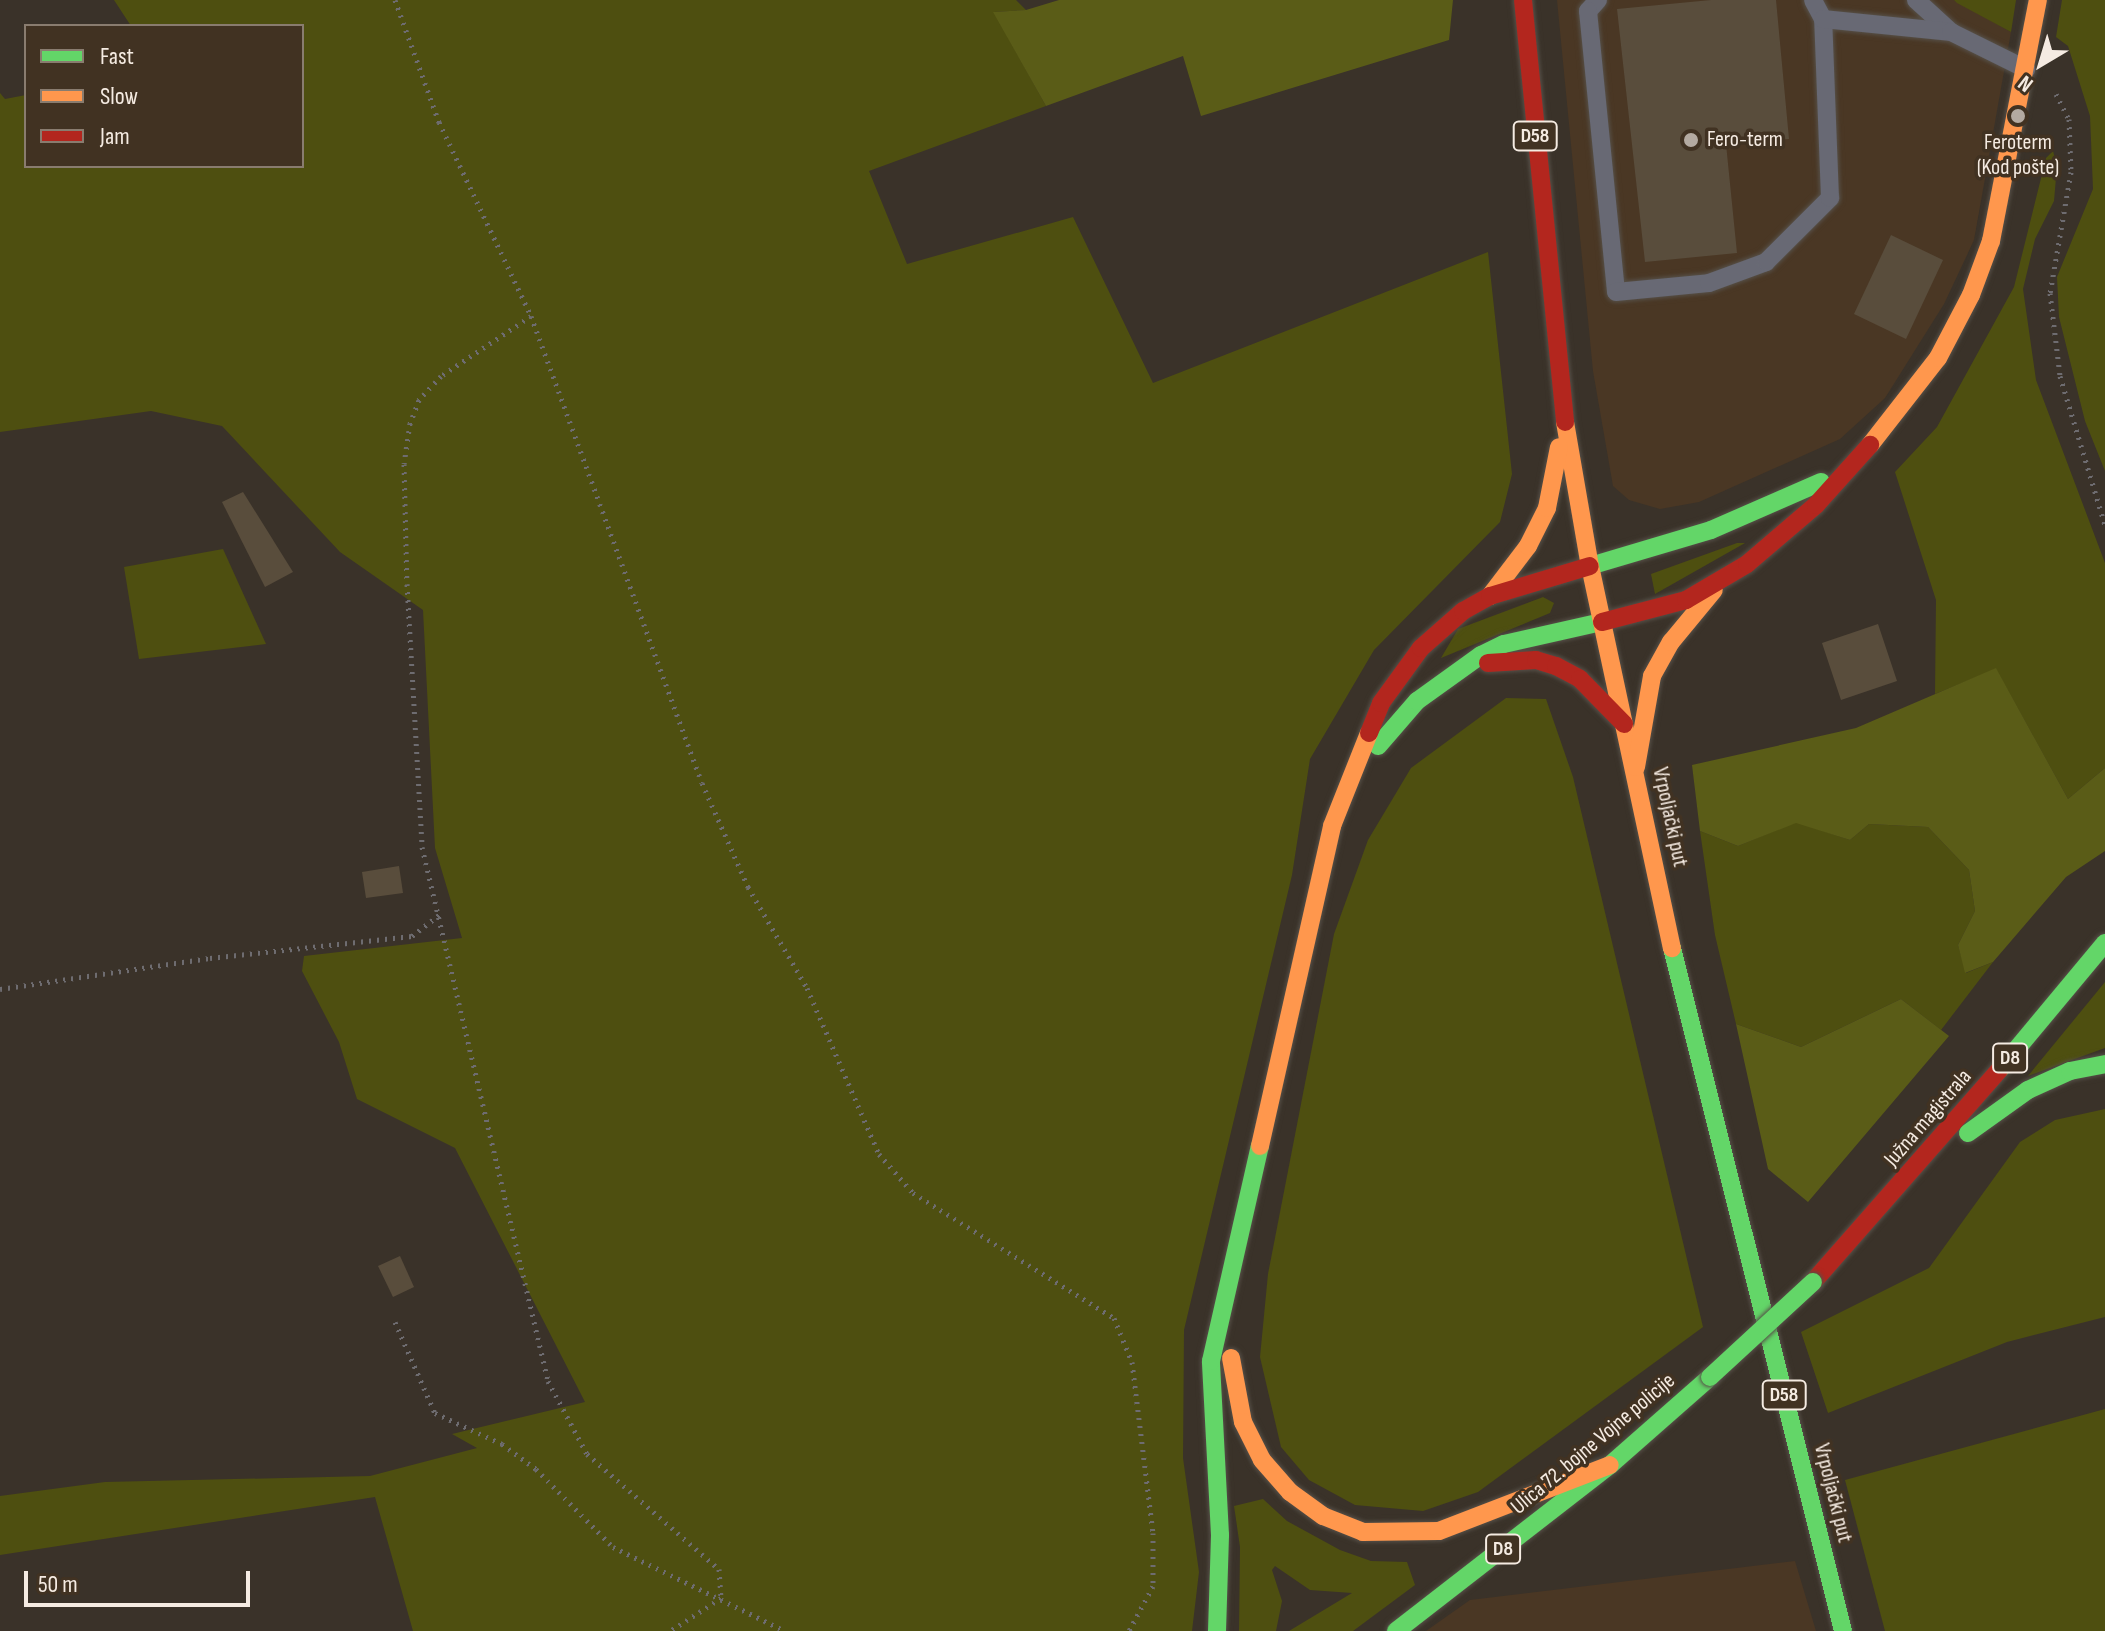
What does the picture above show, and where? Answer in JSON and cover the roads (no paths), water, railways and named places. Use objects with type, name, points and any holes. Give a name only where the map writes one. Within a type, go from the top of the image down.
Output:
[{"type":"main road","name":"Vrpoljački put","points":[[1523,0],[1564,417],[1590,566],[1690,1029],[1843,1631]]},
{"type":"main road","points":[[1635,769],[1652,676],[1691,614],[1722,581],[1772,544],[1857,460],[1938,358],[1971,295],[1991,241],[2038,0]]},
{"type":"main road","points":[[1490,596],[1528,546],[1547,508],[1564,417]]},
{"type":"main road","points":[[1217,1631],[1220,1535],[1211,1361],[1310,906],[1332,826],[1353,780],[1369,726],[1397,677],[1439,629],[1490,596],[1762,511],[1857,460]]},
{"type":"main road","points":[[1353,780],[1417,701],[1461,667],[1504,644],[1675,604],[1722,581]]},
{"type":"main road","points":[[1461,667],[1512,660],[1556,666],[1603,698],[1625,726]]},
{"type":"main road","name":"Južna magistrala","points":[[1813,1282],[1914,1172],[2105,943]]},
{"type":"main road","points":[[1914,1172],[2028,1090],[2070,1071],[2105,1064]]},
{"type":"main road","name":"Ulica 72. bojne Vojne policije","points":[[1396,1631],[1610,1465],[1813,1282]]},
{"type":"main road","points":[[1225,1302],[1243,1422],[1262,1460],[1290,1492],[1323,1516],[1363,1532],[1404,1535],[1439,1531],[1610,1465]]},
{"type":"lane","points":[[1598,0],[1588,11],[1616,292],[1709,283],[1766,262],[1830,198],[1823,19],[1813,0]]},
{"type":"lane","points":[[1916,0],[1951,32],[2026,69]]},
{"type":"lane","points":[[1823,19],[1951,32]]},
{"type":"place","name":"Feroterm (Kod pošte)","points":[[2018,116]]},
{"type":"place","name":"Fero-term","points":[[1691,140]]}]
